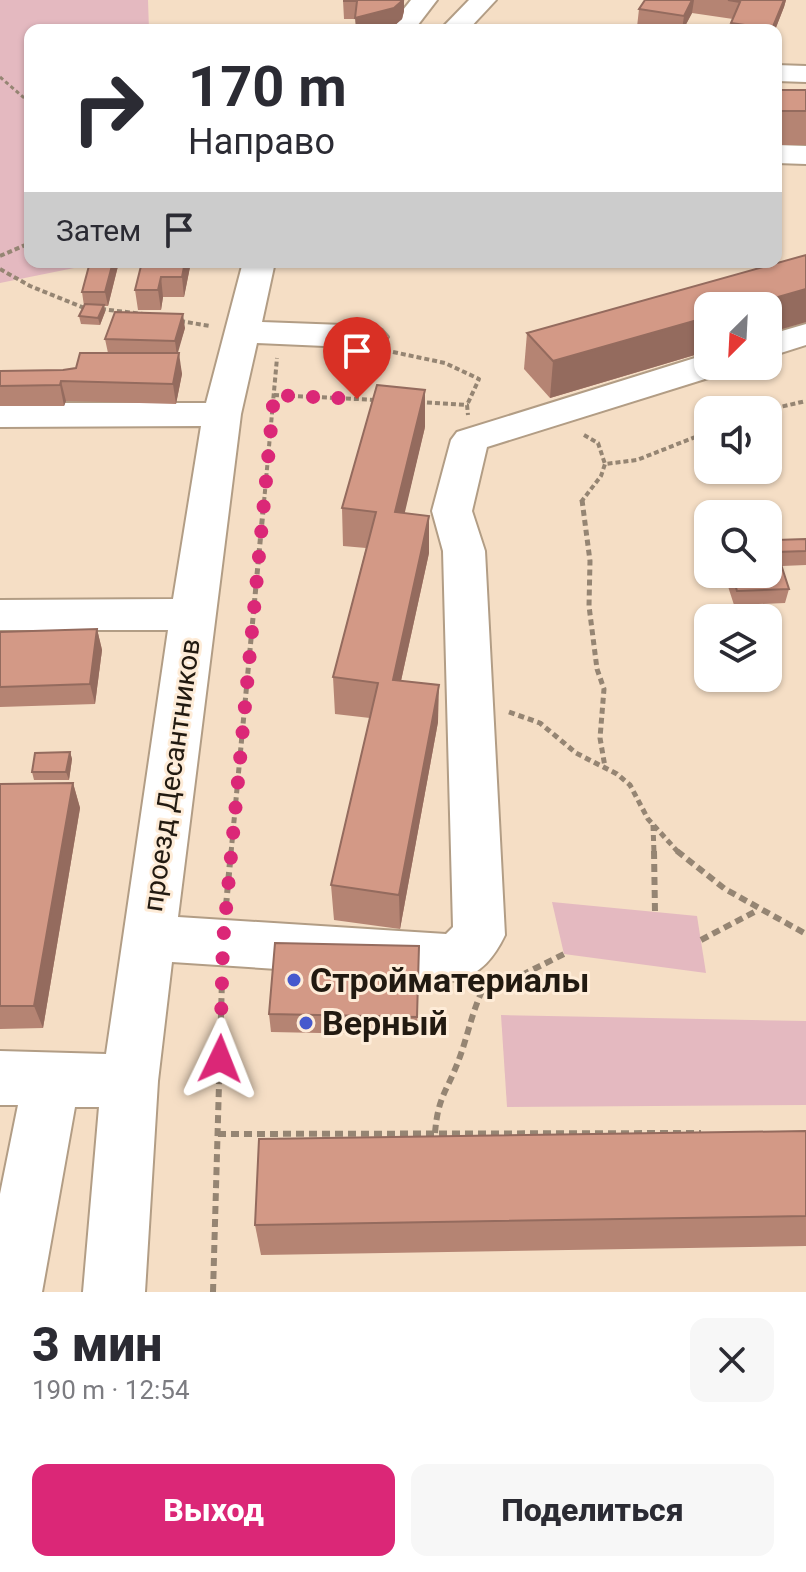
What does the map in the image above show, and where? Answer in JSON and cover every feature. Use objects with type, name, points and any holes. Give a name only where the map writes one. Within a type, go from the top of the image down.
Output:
[{"type":"street","points":[[405,24],[424,0]]},
{"type":"street","points":[[459,24],[483,0]]},
{"type":"street","points":[[782,73],[806,74]]},
{"type":"street","points":[[782,154],[806,155]]},
{"type":"street","name":"проезд Десантников","points":[[114,1292],[130,1081],[192,614],[222,414],[248,331],[258,268]]},
{"type":"street","points":[[248,331],[370,337]]},
{"type":"street","points":[[782,342],[806,334]]},
{"type":"street","points":[[149,938],[457,958],[479,935],[464,551],[452,511],[468,422],[570,410],[694,370]]},
{"type":"street","points":[[0,416],[222,414]]},
{"type":"street","points":[[0,615],[192,614]]},
{"type":"street","points":[[11,1292],[26,1079],[130,1081]]},
{"type":"path","points":[[0,77],[24,98]]},
{"type":"path","points":[[0,256],[24,246]]},
{"type":"path","points":[[0,269],[30,286],[84,309],[150,315]]},
{"type":"path","points":[[179,320],[248,331],[274,395],[223,942],[213,1292]]},
{"type":"path","points":[[370,337],[379,348],[445,363],[479,379],[468,422],[408,402]]},
{"type":"path","points":[[274,395],[378,400]]},
{"type":"path","points":[[782,407],[806,401]]},
{"type":"path","points":[[570,410],[583,434],[598,443],[605,464],[601,476],[581,501],[590,561],[589,606],[597,669],[604,689],[600,738],[605,768]]},
{"type":"path","points":[[605,464],[637,460],[694,438]]},
{"type":"path","points":[[469,683],[511,713],[540,723],[576,753],[630,785],[667,843],[714,880],[806,934]]},
{"type":"path","points":[[653,825],[655,912]]},
{"type":"path","points":[[701,940],[759,909]]},
{"type":"path","points":[[435,1133],[438,1102],[458,1062],[473,1008],[485,985],[520,976],[564,954]]},
{"type":"path","points":[[218,1134],[713,1133]]},
{"type":"shaded area","points":[[0,0],[148,0],[149,24],[24,24],[24,268],[74,268],[0,283]]},
{"type":"shaded area","points":[[552,902],[697,916],[706,973],[564,954]]},
{"type":"shaded area","points":[[501,1015],[806,1021],[806,1105],[507,1107]]},
{"type":"building","points":[[344,0],[403,0],[394,8],[355,18],[357,1]]},
{"type":"building","points":[[645,0],[692,0],[684,16],[639,9]]},
{"type":"building","points":[[728,0],[784,0],[774,24],[731,23],[740,2]]},
{"type":"building","points":[[782,90],[806,90],[806,111],[782,111]]},
{"type":"building","points":[[806,255],[806,289],[782,296],[782,292],[694,292],[694,321],[553,361],[527,333],[760,268],[782,268],[782,262]]},
{"type":"building","points":[[88,268],[111,268],[105,292],[82,292]]},
{"type":"building","points":[[140,268],[184,268],[182,277],[161,277],[158,290],[135,290]]},
{"type":"building","points":[[85,304],[104,305],[98,318],[79,316]]},
{"type":"building","points":[[115,312],[183,314],[175,341],[105,339]]},
{"type":"building","points":[[80,353],[179,353],[173,384],[61,381],[60,385],[0,386],[0,371],[76,368]]},
{"type":"building","points":[[377,385],[425,390],[395,512],[429,516],[393,680],[439,685],[399,895],[331,885],[378,683],[333,677],[376,512],[342,508]]},
{"type":"building","points":[[806,539],[806,551],[782,552],[782,540]]},
{"type":"building","points":[[782,567],[789,589],[737,591],[736,588],[782,588]]},
{"type":"building","points":[[97,629],[90,684],[0,687],[0,632]]},
{"type":"building","points":[[70,752],[66,772],[32,772],[35,753]]},
{"type":"building","points":[[73,783],[34,1006],[0,1006],[0,784]]},
{"type":"building","points":[[275,943],[419,946],[417,1017],[269,1014]]},
{"type":"building","points":[[806,1131],[806,1216],[255,1225],[259,1139]]},
{"type":"place","name":"Стройматериалы","points":[[294,980]]},
{"type":"place","name":"Верный","points":[[306,1023]]},
{"type":"route","points":[[220,1059],[223,942],[274,395],[357,399]]}]
